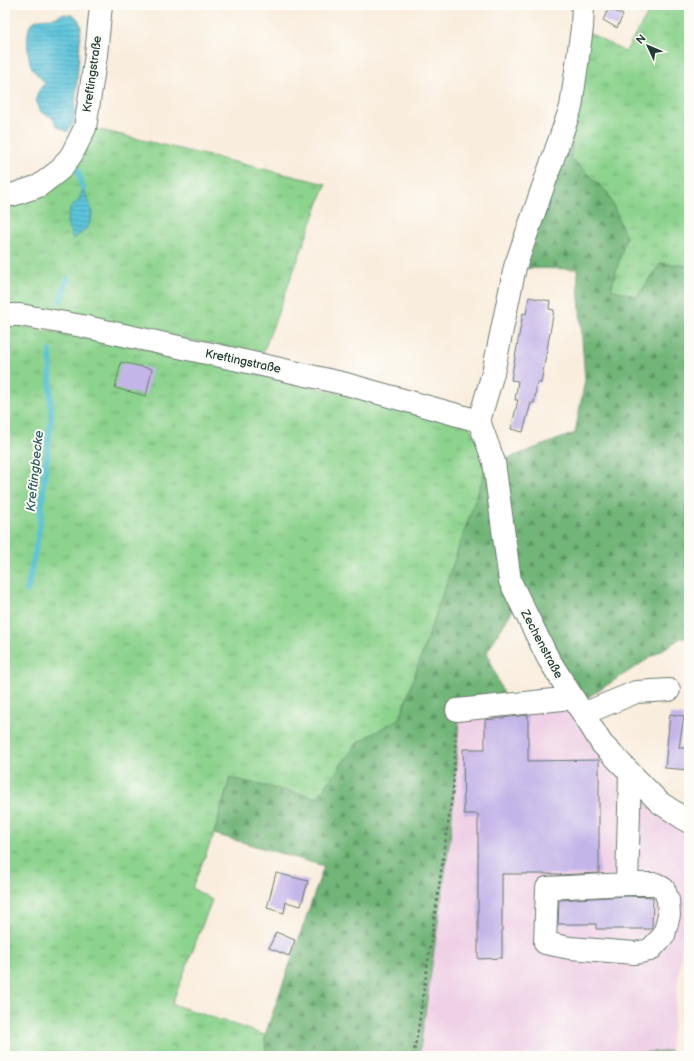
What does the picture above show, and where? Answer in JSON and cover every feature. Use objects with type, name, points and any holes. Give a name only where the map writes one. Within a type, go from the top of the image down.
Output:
[{"type":"street","name":"Kreftingstraße","points":[[5,195],[12,195],[39,186],[61,169],[72,154],[85,128],[96,54],[101,5]]},
{"type":"street","points":[[479,421],[493,373],[515,267],[571,107],[582,28],[583,5]]},
{"type":"street","name":"Kreftingstraße","points":[[5,315],[82,326],[262,364],[346,384],[479,421]]},
{"type":"street","name":"Zechenstraße","points":[[479,421],[494,462],[510,581],[548,658],[602,744],[660,802],[689,822]]},
{"type":"street","points":[[457,710],[577,706],[636,692],[669,690]]},
{"type":"street","points":[[627,884],[630,773]]},
{"type":"street","points":[[627,884],[656,884],[664,889],[668,900],[669,915],[664,935],[650,950],[635,953],[570,948],[545,943],[547,888],[627,884]]},
{"type":"path","points":[[413,1056],[453,790],[457,710]]},
{"type":"shaded area","points":[[570,702],[689,831],[689,884],[670,1051],[589,1056],[419,1056],[451,831],[459,715]]},
{"type":"green space","points":[[653,5],[689,5],[689,266],[661,263],[637,297],[611,289],[626,236],[570,157],[576,104],[588,32],[625,52]]},
{"type":"green space","points":[[576,104],[570,157],[608,193],[626,237],[611,289],[637,297],[661,263],[689,266],[689,638],[681,638],[582,701],[515,581],[498,462],[575,433],[585,380],[577,269],[518,268]]},
{"type":"green space","points":[[88,127],[326,184],[263,353],[5,308],[5,200],[37,190]]},
{"type":"green space","points":[[5,323],[164,352],[467,423],[480,444],[488,463],[400,718],[357,743],[317,799],[230,778],[214,834],[192,888],[212,900],[172,1004],[265,1035],[266,1056],[5,1056]]},
{"type":"green space","points":[[488,463],[514,608],[487,652],[506,701],[460,706],[451,831],[419,1056],[266,1056],[265,1035],[324,866],[214,834],[230,778],[317,798],[357,743],[400,718]]},
{"type":"green space","points":[[670,1051],[671,1056],[589,1056]]},
{"type":"water","points":[[62,14],[77,17],[81,27],[74,122],[67,132],[57,126],[52,117],[41,112],[37,104],[37,94],[45,83],[31,66],[28,43],[28,30],[33,22],[41,19],[54,18]]},
{"type":"water","points":[[83,189],[90,204],[92,217],[86,228],[73,239],[67,222],[68,216],[71,207],[79,200]]},
{"type":"building","points":[[609,8],[623,15],[617,28],[603,20]]},
{"type":"building","points":[[529,297],[550,301],[549,309],[554,310],[541,383],[537,383],[534,403],[531,403],[523,432],[511,429],[518,400],[515,400],[518,381],[511,380],[523,313],[526,314]]},
{"type":"building","points":[[121,362],[152,369],[146,396],[115,388]]},
{"type":"building","points":[[670,714],[684,716],[679,748],[689,748],[689,770],[665,768]]},
{"type":"building","points":[[528,715],[528,761],[599,760],[599,873],[558,875],[502,874],[502,958],[478,959],[478,814],[464,814],[463,749],[485,749],[485,720]]},
{"type":"building","points":[[276,873],[308,881],[301,906],[286,902],[284,913],[267,908]]},
{"type":"building","points":[[627,896],[653,897],[652,929],[596,929],[596,924],[558,924],[559,900]]},
{"type":"building","points":[[276,932],[295,940],[289,956],[269,948]]},
{"type":"waterway","name":"Kreftingbecke","points":[[78,170],[83,189]]},
{"type":"waterway","name":"Kreftingbecke","points":[[60,301],[68,279]]},
{"type":"waterway","name":"Kreftingbecke","points":[[27,591],[39,532],[51,417],[50,351]]}]
